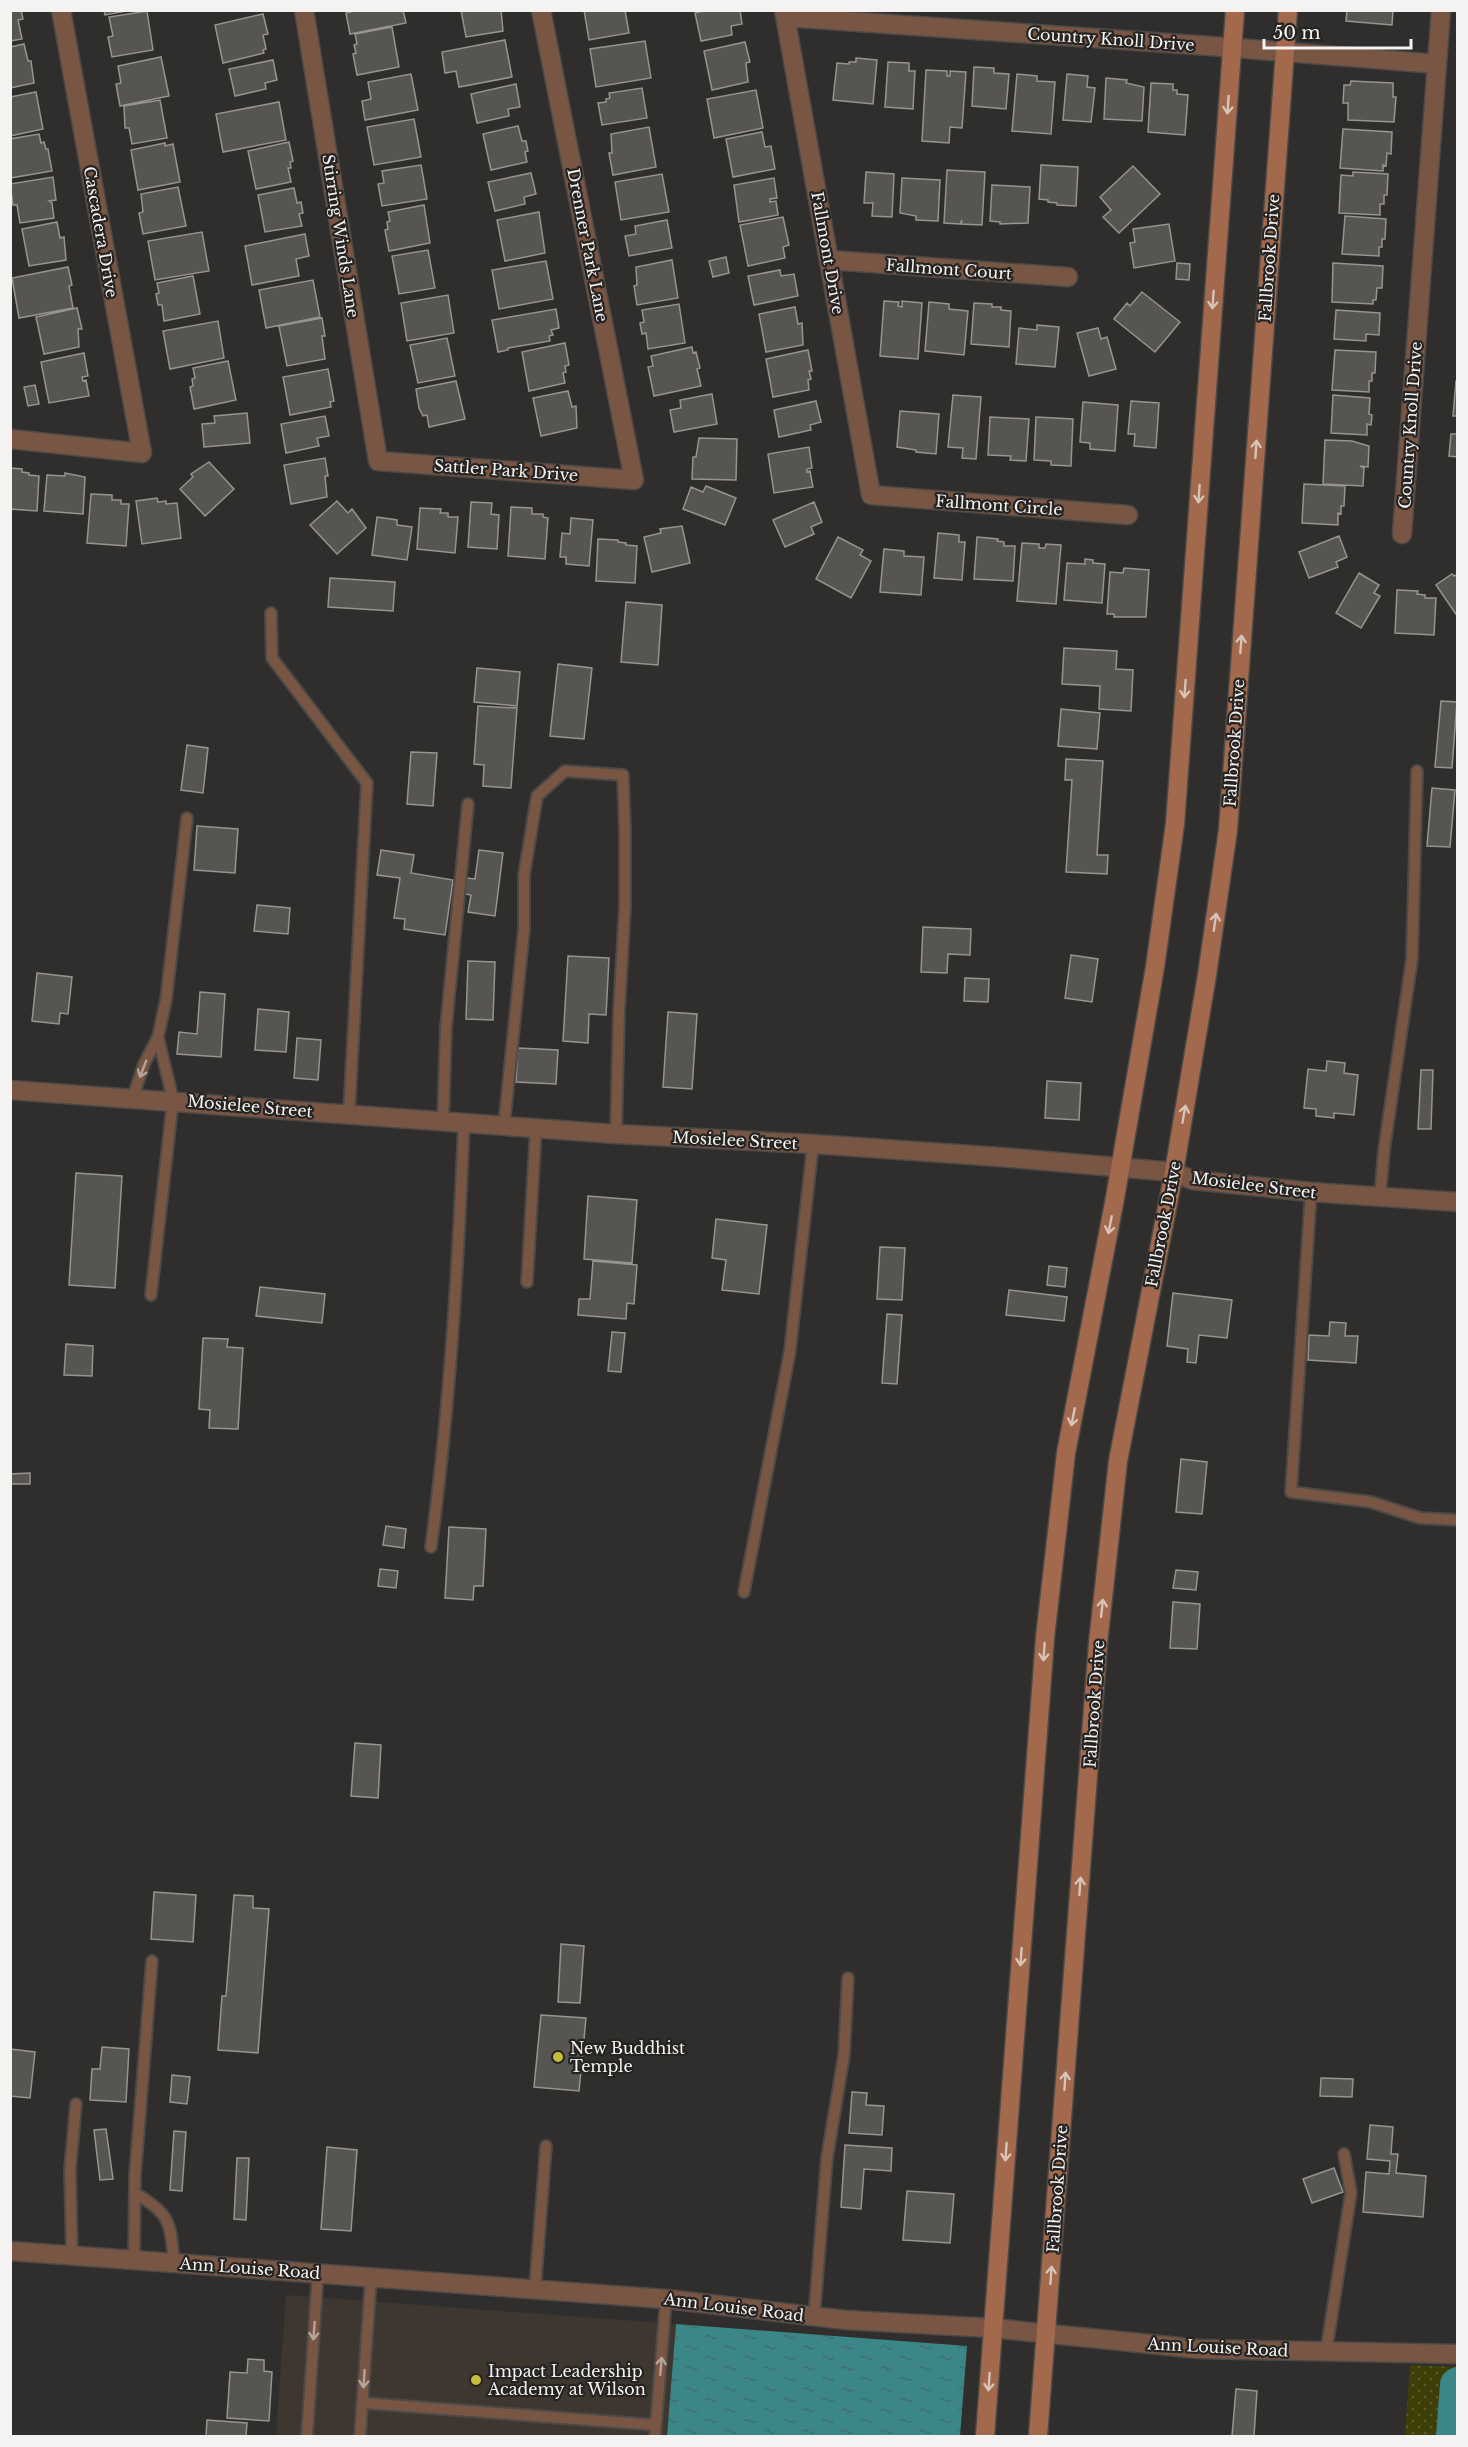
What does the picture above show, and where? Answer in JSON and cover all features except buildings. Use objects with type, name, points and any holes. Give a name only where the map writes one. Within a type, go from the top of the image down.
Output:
[{"type":"main road","points":[[985,2436],[1045,1638],[1066,1453],[1155,967],[1175,824],[1235,10]]},
{"type":"main road","name":"Fallbrook Drive","points":[[1038,2436],[1098,1642],[1118,1461],[1174,1172],[1207,975],[1228,830],[1288,10]]},
{"type":"street","name":"Cascadera Drive","points":[[10,439],[142,453],[61,10]]},
{"type":"street","name":"Stirring Winds Lane","points":[[304,10],[378,461]]},
{"type":"street","name":"Drenner Park Lane","points":[[541,10],[634,480]]},
{"type":"street","name":"Country Knoll Drive","points":[[1402,534],[1442,10]]},
{"type":"street","name":"Country Knoll Drive","points":[[785,14],[1437,64]]},
{"type":"street","name":"Fallmont Drive","points":[[785,14],[871,495]]},
{"type":"street","name":"Fallmont Court","points":[[830,260],[1068,277]]},
{"type":"street","name":"Sattler Park Drive","points":[[378,461],[634,480]]},
{"type":"street","name":"Fallmont Circle","points":[[871,495],[1128,515]]},
{"type":"street","name":"Mosielee Street","points":[[10,1090],[133,1097],[464,1124],[813,1144],[1174,1172],[1192,1180],[1311,1192],[1458,1202]]},
{"type":"street","name":"Ann Louise Road","points":[[10,2251],[666,2299],[814,2317],[992,2328],[1199,2349],[1458,2354]]},
{"type":"lane","points":[[271,613],[272,658],[367,783],[349,1114]]},
{"type":"lane","points":[[504,1126],[524,929],[524,875],[537,796],[565,771],[623,775],[626,832],[625,906],[619,1011],[616,1134]]},
{"type":"lane","points":[[1380,1197],[1384,1150],[1412,959],[1417,771]]},
{"type":"lane","points":[[443,1122],[446,1028],[468,804]]},
{"type":"lane","points":[[133,1097],[144,1064],[158,1037],[166,1000],[187,818]]},
{"type":"lane","points":[[151,1295],[173,1100],[158,1037]]},
{"type":"lane","points":[[431,1547],[439,1486],[453,1310],[464,1124]]},
{"type":"lane","points":[[527,1282],[536,1128]]},
{"type":"lane","points":[[744,1592],[790,1351],[813,1144]]},
{"type":"lane","points":[[1311,1192],[1292,1492],[1371,1502],[1420,1518],[1458,1520]]},
{"type":"lane","points":[[134,2259],[135,2193],[152,1961]]},
{"type":"lane","points":[[814,2317],[827,2158],[844,2055],[848,1978]]},
{"type":"lane","points":[[72,2255],[70,2170],[76,2104]]},
{"type":"lane","points":[[535,2289],[546,2146]]},
{"type":"lane","points":[[1326,2352],[1350,2193],[1344,2154]]},
{"type":"lane","points":[[135,2193],[158,2206],[171,2228],[174,2262]]},
{"type":"lane","points":[[307,2436],[318,2272]]},
{"type":"lane","points":[[360,2436],[371,2278]]},
{"type":"lane","points":[[655,2436],[666,2299]]},
{"type":"lane","points":[[363,2403],[656,2424]]},
{"type":"shaded area","name":"Impact Leadership Academy at Wilson","points":[[286,2295],[676,2324],[667,2436],[276,2436]]},
{"type":"shaded area","points":[[1410,2365],[1457,2367],[1457,2436],[1405,2436]]},
{"type":"water","points":[[676,2324],[967,2346],[960,2436],[667,2436]]},
{"type":"waterway","points":[[1454,2436],[1458,2385]]},
{"type":"place","name":"New Buddhist Temple","points":[[558,2057]]},
{"type":"place","name":"Impact Leadership Academy at Wilson","points":[[476,2380]]}]
